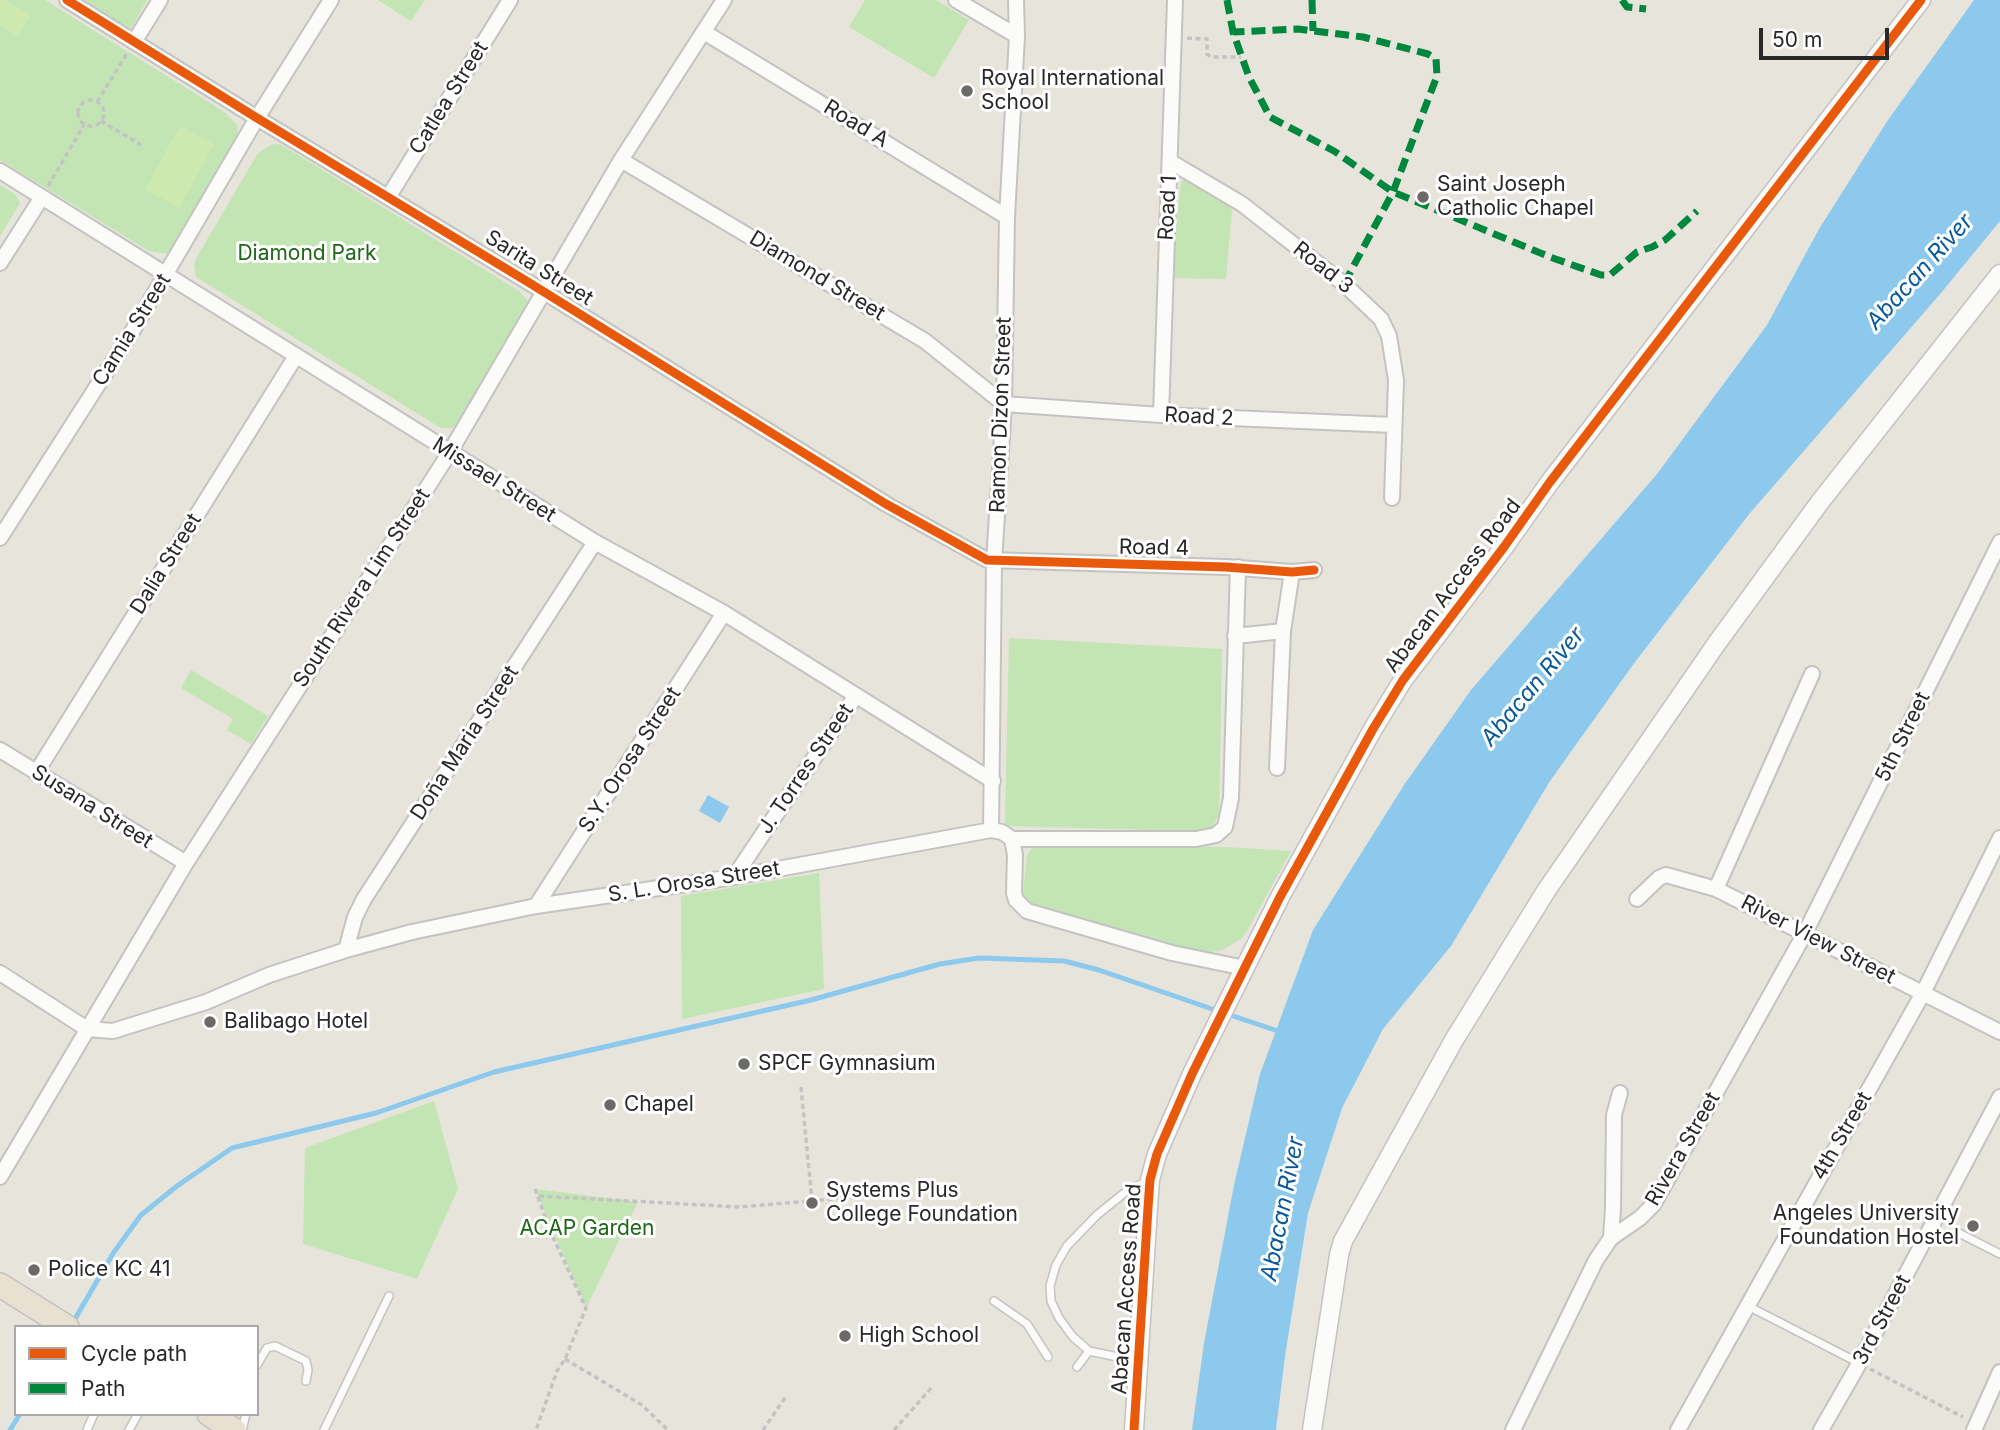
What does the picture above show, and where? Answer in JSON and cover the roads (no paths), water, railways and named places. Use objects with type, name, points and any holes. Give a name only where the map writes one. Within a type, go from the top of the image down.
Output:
[{"type":"highway","points":[[0,1285],[64,1325]]},
{"type":"highway","points":[[212,1416],[234,1430]]},
{"type":"street","name":"Sarita Street","points":[[68,0],[886,505],[994,562]]},
{"type":"street","points":[[134,42],[160,0]]},
{"type":"street","name":"Camia Street","points":[[0,538],[166,275],[257,118],[331,0]]},
{"type":"street","name":"Catlea Street","points":[[389,196],[510,0]]},
{"type":"street","name":"South Rivera Lim Street","points":[[0,1177],[186,863],[450,452],[621,160],[724,0]]},
{"type":"street","points":[[956,0],[1017,36]]},
{"type":"street","name":"Ramon Dizon Street","points":[[991,830],[994,562],[1004,404],[1007,217],[1017,36],[1016,0]]},
{"type":"street","name":"Road 1","points":[[1161,415],[1175,0]]},
{"type":"street","name":"Abacan Access Road","points":[[1134,1430],[1150,1180],[1157,1154],[1192,1073],[1280,897],[1403,680],[1550,482],[1920,0]]},
{"type":"street","name":"Road A","points":[[704,32],[1007,217]]},
{"type":"street","name":"Diamond Street","points":[[621,160],[925,341],[1004,404]]},
{"type":"street","name":"Road 3","points":[[1171,162],[1242,204],[1344,284],[1381,319],[1393,352],[1396,380],[1392,498]]},
{"type":"street","name":"Missael Street","points":[[0,171],[594,542],[724,613],[993,781]]},
{"type":"street","points":[[0,263],[42,197]]},
{"type":"street","points":[[1312,1430],[1343,1241],[1454,1040],[1546,891],[1717,643],[1820,502],[2000,274]]},
{"type":"street","name":"Dalia Street","points":[[36,772],[296,356]]},
{"type":"street","name":"Road 2","points":[[1004,404],[1161,415],[1394,425]]},
{"type":"street","name":"Doña Maria Street","points":[[346,950],[355,917],[364,899],[594,542]]},
{"type":"street","name":"5th Street","points":[[1805,933],[2000,542]]},
{"type":"street","name":"Road 4","points":[[994,562],[1238,567],[1292,572],[1314,570]]},
{"type":"street","points":[[991,830],[1002,832],[1012,839],[1196,839],[1216,835],[1225,827],[1231,798],[1238,567]]},
{"type":"street","points":[[1277,768],[1283,631],[1292,572]]},
{"type":"street","name":"S.Y. Orosa Street","points":[[536,906],[724,613]]},
{"type":"street","points":[[1235,636],[1283,631]]},
{"type":"street","points":[[1716,889],[1812,674]]},
{"type":"street","name":"J. Torres Street","points":[[734,877],[855,696]]},
{"type":"street","name":"Susana Street","points":[[0,750],[186,863]]},
{"type":"street","name":"S. L. Orosa Street","points":[[87,1029],[113,1031],[128,1027],[206,1002],[269,975],[412,932],[536,906],[734,877],[991,830]]},
{"type":"street","name":"4th Street","points":[[1678,1430],[1923,993],[2000,838]]},
{"type":"street","points":[[1012,839],[1016,900],[1027,911],[1172,953],[1245,968]]},
{"type":"street","name":"River View Street","points":[[1637,900],[1659,878],[1666,875],[1716,889],[2000,1032]]},
{"type":"street","name":"Rivera Street","points":[[1513,1430],[1596,1260],[1611,1238],[1640,1218],[1653,1205],[1805,933]]},
{"type":"street","points":[[0,973],[87,1029]]},
{"type":"street","points":[[1611,1238],[1614,1115],[1620,1093]]},
{"type":"street","name":"3rd Street","points":[[1821,1430],[2000,1097]]},
{"type":"street","points":[[1975,1427],[2000,1372]]},
{"type":"lane","points":[[1139,1361],[1089,1351],[1073,1337],[1059,1318],[1051,1301],[1050,1286],[1056,1265],[1067,1246],[1097,1215],[1128,1190],[1150,1180]]},
{"type":"lane","points":[[1959,1233],[2000,1254]]},
{"type":"lane","points":[[324,1430],[389,1296]]},
{"type":"lane","points":[[994,1301],[1027,1324],[1048,1357]]},
{"type":"lane","points":[[1746,1305],[1859,1363]]},
{"type":"lane","points":[[259,1362],[267,1348],[275,1346],[306,1361],[306,1381]]},
{"type":"lane","points":[[1077,1367],[1089,1351]]},
{"type":"water","name":"Abacan River","points":[[1974,0],[2000,0],[2000,221],[1750,513],[1635,662],[1550,781],[1451,946],[1383,1029],[1342,1108],[1308,1213],[1276,1430],[1192,1430],[1204,1343],[1234,1185],[1260,1074],[1313,930],[1404,785],[1471,690],[1657,474],[1767,325],[1819,229],[1888,120]]},
{"type":"water","points":[[708,795],[729,807],[720,823],[699,811]]},
{"type":"waterway","points":[[72,1324],[114,1252],[141,1215],[232,1148],[376,1113],[494,1072],[811,1000],[940,964],[979,958],[1064,961],[1099,970],[1218,1011]]},
{"type":"waterway","points":[[1227,1014],[1281,1032]]},
{"type":"waterway","points":[[10,1430],[19,1416]]},
{"type":"place","name":"Royal International School","points":[[967,91]]},
{"type":"place","name":"Saint Joseph Catholic Chapel","points":[[1423,197]]},
{"type":"place","name":"Balibago Hotel","points":[[210,1022]]},
{"type":"place","name":"SPCF Gymnasium","points":[[744,1064]]},
{"type":"place","name":"Chapel","points":[[610,1105]]},
{"type":"place","name":"Systems Plus College Foundation","points":[[812,1203]]},
{"type":"place","name":"Angeles University Foundation Hostel","points":[[1973,1226]]},
{"type":"place","name":"Police KC 41","points":[[34,1270]]},
{"type":"place","name":"High School","points":[[845,1336]]},
{"type":"park label","name":"Diamond Park","points":[[307,254]]},
{"type":"park label","name":"ACAP Garden","points":[[587,1229]]}]
